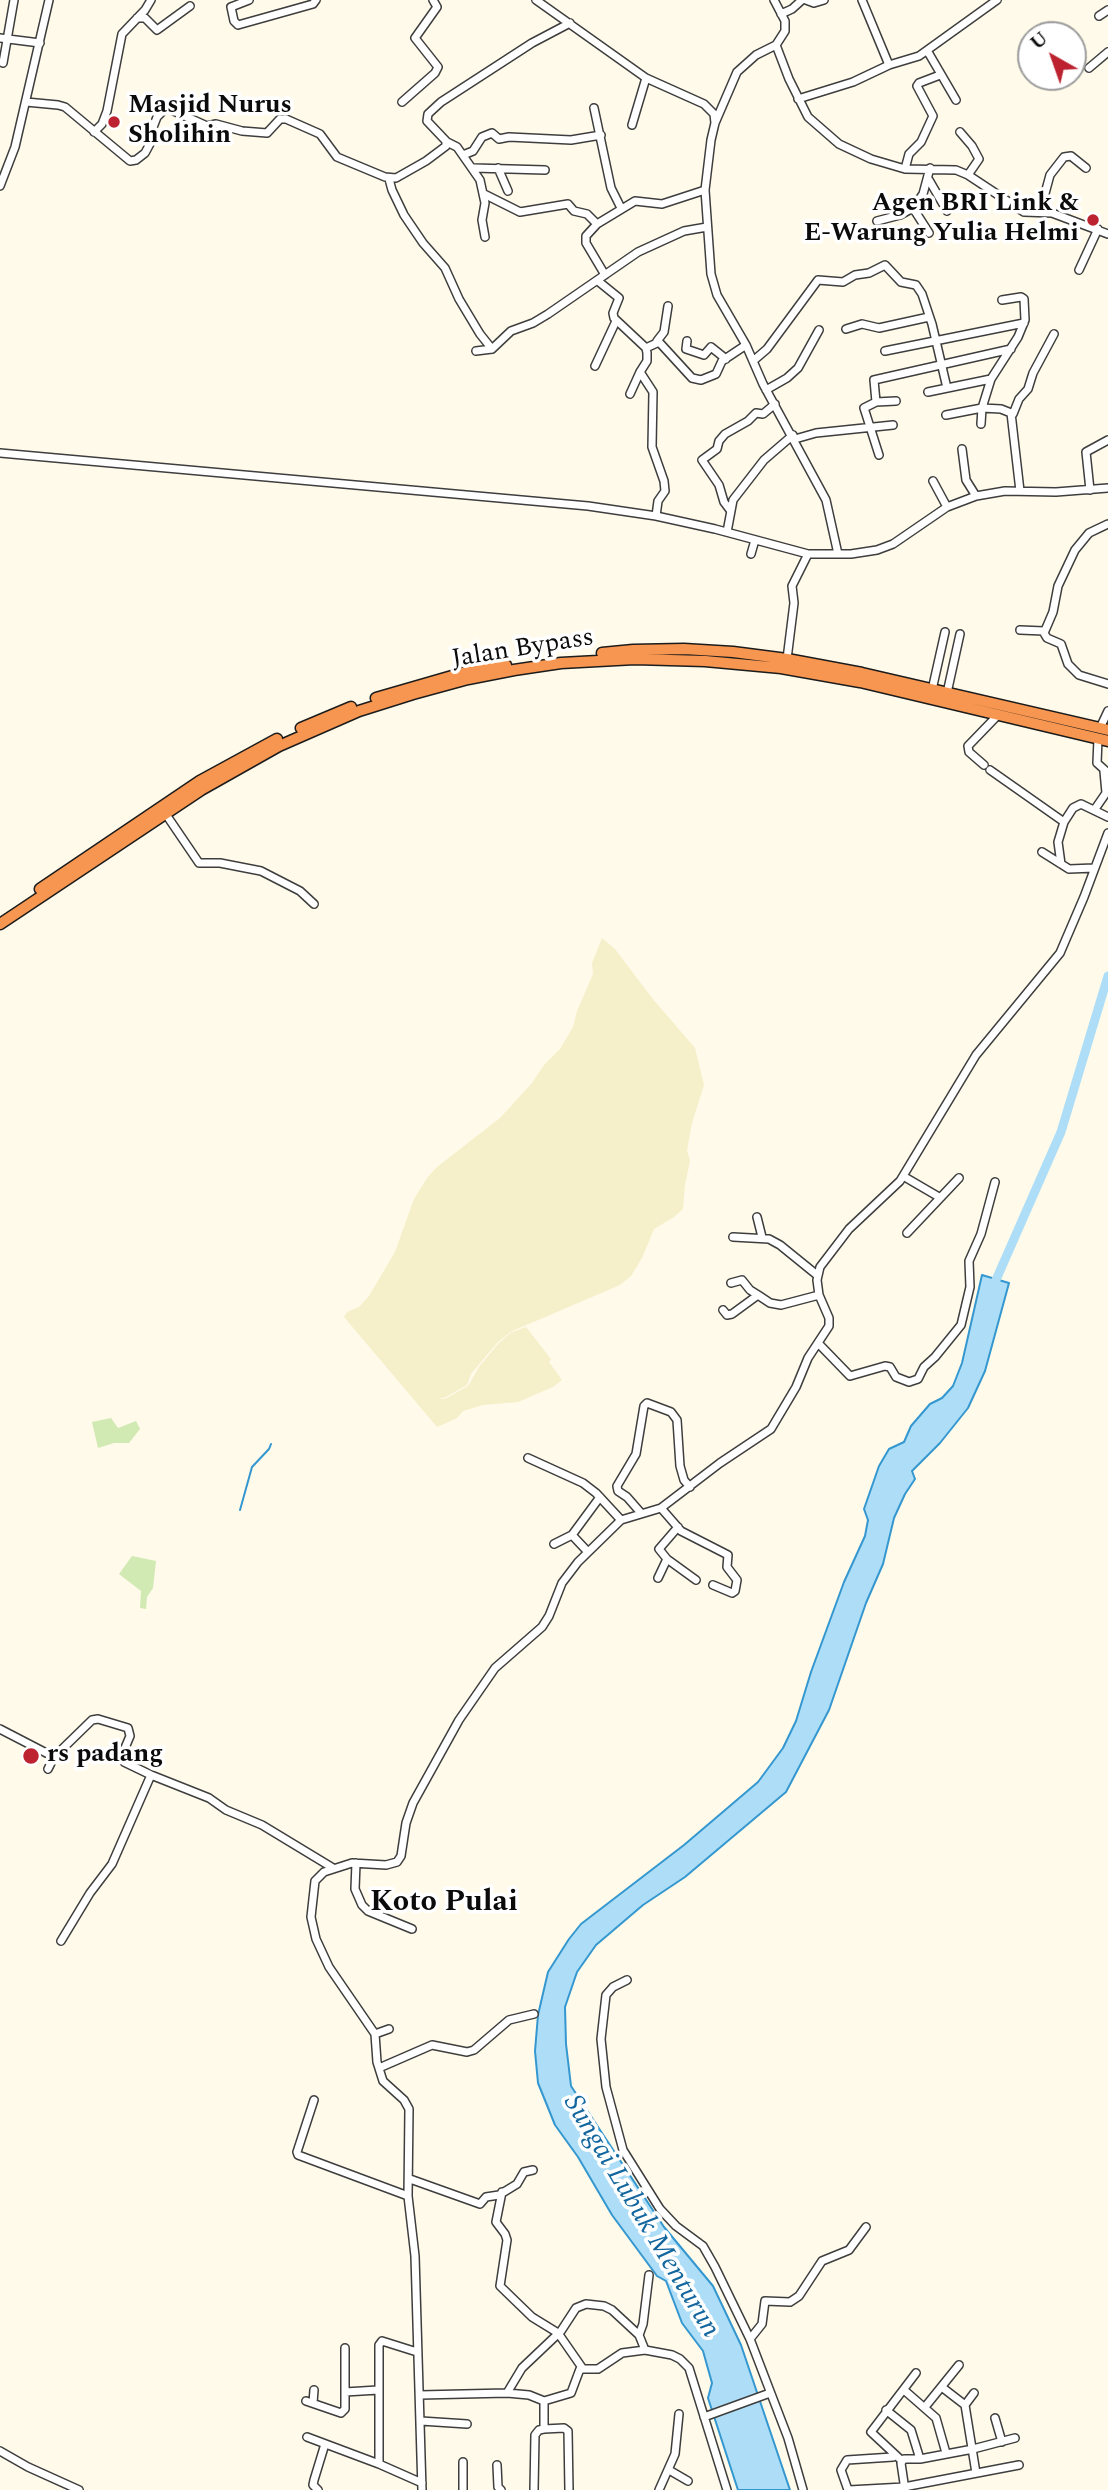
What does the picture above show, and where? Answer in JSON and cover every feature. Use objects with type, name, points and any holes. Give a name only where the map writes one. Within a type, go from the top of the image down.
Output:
[{"type":"highway","name":"Jalan Bypass","points":[[0,925],[200,781],[265,745],[327,716],[406,688],[489,667],[642,649],[733,652],[787,659],[997,716],[1103,734]]},
{"type":"highway","name":"Jalan Bypass","points":[[0,917],[110,845],[234,770],[310,732],[359,711],[413,694],[503,672],[598,660],[676,659],[781,668],[947,693],[1103,734]]},
{"type":"street","points":[[4,63],[3,41],[14,0]]},
{"type":"street","points":[[0,186],[4,163],[15,147],[49,0]]},
{"type":"street","points":[[94,132],[102,124],[107,111],[122,34],[151,0]]},
{"type":"street","points":[[249,0],[231,7],[238,26],[313,4],[316,0]]},
{"type":"street","points":[[402,102],[435,73],[438,67],[415,38],[437,7],[433,0]]},
{"type":"street","points":[[536,0],[646,78],[705,104],[714,114],[715,123]]},
{"type":"street","points":[[774,0],[786,27],[776,45],[756,55],[737,72],[715,123],[707,156],[705,190],[713,283],[766,390],[827,500],[838,554]]},
{"type":"street","points":[[781,13],[804,0],[814,3],[824,0]]},
{"type":"street","points":[[798,99],[853,82],[889,65],[928,52],[997,0]]},
{"type":"street","points":[[864,1],[889,65]]},
{"type":"street","points":[[137,18],[145,18],[158,30],[190,6]]},
{"type":"street","points":[[1099,16],[1108,10]]},
{"type":"street","points":[[485,237],[482,220],[484,194],[474,168],[452,144],[429,126],[426,121],[428,114],[455,92],[532,43],[570,23]]},
{"type":"street","points":[[3,41],[40,45]]},
{"type":"street","points":[[776,45],[808,117],[839,145],[871,159],[905,169],[951,169],[968,175],[1024,212],[1052,213],[1108,234]]},
{"type":"street","points":[[1089,68],[1108,51]]},
{"type":"street","points":[[928,52],[956,100]]},
{"type":"street","points":[[905,169],[909,154],[921,142],[933,116],[917,86],[940,75]]},
{"type":"street","points":[[632,125],[646,78]]},
{"type":"street","points":[[26,103],[61,106],[132,162],[145,153],[151,143],[155,122],[164,110],[175,111],[207,126],[216,124],[242,131],[265,133],[280,119],[286,118],[320,134],[337,157],[389,178],[401,177],[445,148],[447,142]]},
{"type":"street","points":[[594,108],[611,188],[621,208]]},
{"type":"street","points":[[960,132],[979,159],[968,175]]},
{"type":"street","points":[[463,155],[472,151],[482,137],[492,133],[499,139],[509,137],[572,140],[601,135]]},
{"type":"street","points":[[1040,212],[1050,175],[1063,157],[1071,156],[1086,168]]},
{"type":"street","points":[[474,168],[545,170]]},
{"type":"street","points":[[498,168],[508,191]]},
{"type":"street","points":[[877,221],[900,215],[913,208],[929,180],[930,168]]},
{"type":"street","points":[[389,178],[391,190],[404,215],[423,243],[445,268],[459,299],[492,349]]},
{"type":"street","points":[[929,180],[947,211]]},
{"type":"street","points":[[605,275],[586,243],[586,236],[597,224],[629,203],[641,200],[662,204],[705,190]]},
{"type":"street","points":[[484,194],[497,198],[520,212],[568,204],[574,211],[587,214],[597,224]]},
{"type":"street","points":[[913,208],[929,233]]},
{"type":"street","points":[[476,351],[492,349],[511,331],[533,323],[638,252],[684,231],[707,227]]},
{"type":"street","points":[[1079,270],[1098,229]]},
{"type":"street","points":[[753,361],[771,344],[811,288],[821,279],[843,282],[886,265],[901,282],[917,287],[929,317],[947,388]]},
{"type":"street","points":[[598,281],[619,299],[612,313],[616,321],[646,348],[648,358],[630,394]]},
{"type":"street","points":[[981,424],[982,408],[991,379],[1024,323],[1024,299],[1021,297],[1002,300]]},
{"type":"street","points":[[646,348],[664,332],[668,306]]},
{"type":"street","points":[[846,329],[862,324],[879,328],[929,317]]},
{"type":"street","points":[[595,366],[616,321]]},
{"type":"street","points":[[885,351],[1024,323]]},
{"type":"street","points":[[766,390],[798,368],[819,330]]},
{"type":"street","points":[[1020,491],[1013,414],[1055,334]]},
{"type":"street","points":[[657,341],[696,380],[705,380],[716,374],[726,359],[746,345]]},
{"type":"street","points":[[687,341],[686,349],[704,355],[711,347],[726,359]]},
{"type":"street","points":[[876,402],[874,380],[1011,349]]},
{"type":"street","points":[[640,372],[653,393],[652,447],[664,481],[665,491],[658,502],[656,516]]},
{"type":"street","points":[[928,392],[991,379]]},
{"type":"street","points":[[879,455],[864,406],[896,401]]},
{"type":"street","points":[[730,510],[724,502],[719,485],[702,460],[717,449],[720,438],[725,434],[748,421],[756,413],[762,415],[775,404]]},
{"type":"street","points":[[946,415],[982,408],[1009,410],[1013,414]]},
{"type":"street","points":[[727,532],[733,500],[764,460],[794,437],[893,425]]},
{"type":"street","points":[[1090,490],[1086,452],[1108,440]]},
{"type":"street","points":[[962,449],[966,480],[976,496]]},
{"type":"street","points":[[0,453],[546,502],[656,516],[808,554],[866,552],[893,544],[947,507],[976,496],[1004,491],[1108,488]]},
{"type":"street","points":[[933,481],[947,507]]},
{"type":"street","points":[[1108,524],[1089,533],[1076,550],[1058,586],[1053,612],[1044,631],[1046,638],[1061,644],[1068,664],[1079,675],[1108,684]]},
{"type":"street","points":[[751,554],[755,540]]},
{"type":"street","points":[[787,659],[794,603],[792,586],[808,554]]},
{"type":"street","points":[[1020,630],[1044,631]]},
{"type":"street","points":[[932,690],[945,632]]},
{"type":"street","points":[[947,693],[960,634]]},
{"type":"street","points":[[1095,809],[1106,793],[1106,771],[1097,763],[1108,712]]},
{"type":"street","points":[[997,716],[968,746],[969,752],[987,768],[1064,822]]},
{"type":"street","points":[[1061,864],[1058,842],[1064,822],[1078,804],[1095,809],[1108,817]]},
{"type":"street","points":[[165,813],[199,863],[220,863],[261,871],[300,891],[314,904]]},
{"type":"street","points":[[307,2437],[379,2464],[422,2486],[415,2256],[408,2196],[409,2109],[404,2100],[383,2081],[375,2034],[329,1966],[316,1939],[311,1917],[314,1883],[322,1873],[333,1868],[356,1863],[391,1864],[400,1860],[406,1823],[413,1803],[459,1720],[495,1668],[541,1627],[549,1616],[562,1583],[588,1552],[621,1520],[661,1508],[720,1463],[771,1429],[788,1401],[803,1367],[830,1323],[819,1295],[817,1275],[839,1240],[903,1176],[976,1055],[1059,953],[1070,933],[1108,834]]},
{"type":"street","points":[[1042,852],[1073,870],[1094,868]]},
{"type":"street","points":[[903,1176],[939,1197]]},
{"type":"street","points":[[907,1233],[959,1178]]},
{"type":"street","points":[[818,1343],[850,1376],[885,1366],[890,1367],[896,1377],[909,1382],[918,1379],[926,1364],[961,1325],[970,1287],[969,1261],[981,1234],[995,1182]]},
{"type":"street","points":[[757,1217],[762,1237]]},
{"type":"street","points":[[733,1237],[762,1237],[780,1245],[817,1275]]},
{"type":"street","points":[[731,1283],[741,1280],[770,1303],[781,1305],[819,1295]]},
{"type":"street","points":[[723,1310],[727,1315],[732,1314],[758,1295]]},
{"type":"street","points":[[642,1513],[618,1491],[617,1486],[636,1454],[645,1404],[671,1412],[677,1420],[680,1466],[684,1480],[690,1487]]},
{"type":"street","points":[[528,1458],[571,1476],[600,1497],[621,1520]]},
{"type":"street","points":[[554,1544],[572,1535],[600,1497]]},
{"type":"street","points":[[661,1508],[683,1533],[728,1555],[727,1567],[737,1580],[735,1591],[713,1585]]},
{"type":"street","points":[[678,1527],[660,1548],[660,1552],[696,1580]]},
{"type":"street","points":[[572,1535],[588,1552]]},
{"type":"street","points":[[658,1578],[667,1559]]},
{"type":"street","points":[[48,1769],[54,1757],[92,1720],[99,1719],[128,1728],[130,1735],[122,1760],[151,1775],[209,1798],[226,1810],[262,1825],[333,1868]]},
{"type":"street","points":[[0,1728],[54,1757]]},
{"type":"street","points":[[61,1941],[90,1893],[112,1864],[151,1775]]},
{"type":"street","points":[[356,1863],[355,1889],[362,1905],[369,1911],[412,1929]]},
{"type":"street","points":[[627,1980],[613,1987],[606,1995],[601,2039],[606,2087],[622,2146],[630,2164],[660,2209],[676,2226],[703,2246],[726,2287],[750,2339],[768,2394],[788,2438],[803,2490]]},
{"type":"street","points":[[379,2068],[432,2045],[467,2052],[474,2050],[509,2020],[534,2014]]},
{"type":"street","points":[[375,2034],[389,2029]]},
{"type":"street","points":[[314,2100],[298,2155],[408,2196]]},
{"type":"street","points":[[410,2179],[478,2204],[486,2197],[499,2196],[517,2184],[524,2172],[533,2170]]},
{"type":"street","points":[[502,2192],[501,2209],[496,2222],[507,2240],[500,2286],[532,2317],[558,2333],[583,2369]]},
{"type":"street","points":[[750,2339],[762,2324],[765,2301],[790,2302],[799,2296],[821,2261],[849,2250],[866,2227]]},
{"type":"street","points":[[639,2334],[643,2324],[649,2275]]},
{"type":"street","points":[[507,2393],[522,2368],[558,2333],[576,2308],[593,2304],[612,2310],[639,2334],[645,2350]]},
{"type":"street","points":[[379,2464],[380,2342],[417,2352]]},
{"type":"street","points":[[314,2390],[310,2402],[343,2413],[345,2348]]},
{"type":"street","points":[[420,2395],[507,2393],[529,2395],[544,2401],[571,2393],[577,2371],[598,2369],[622,2353],[645,2350],[671,2355],[680,2358],[689,2368],[727,2490]]},
{"type":"street","points":[[925,2407],[959,2365]]},
{"type":"street","points":[[904,2489],[898,2458],[871,2434],[872,2428],[916,2373]]},
{"type":"street","points":[[943,2388],[965,2405],[976,2473]]},
{"type":"street","points":[[345,2392],[378,2390]]},
{"type":"street","points":[[904,2390],[936,2418],[946,2453]]},
{"type":"street","points":[[965,2405],[974,2393]]},
{"type":"street","points":[[706,2416],[768,2394]]},
{"type":"street","points":[[544,2401],[544,2429]]},
{"type":"street","points":[[886,2410],[911,2430],[920,2459]]},
{"type":"street","points":[[659,2490],[675,2454],[679,2414]]},
{"type":"street","points":[[995,2418],[1002,2442]]},
{"type":"street","points":[[421,2421],[467,2424]]},
{"type":"street","points":[[534,2490],[535,2435],[539,2430],[564,2428],[569,2431],[569,2490]]},
{"type":"street","points":[[1015,2438],[920,2459],[893,2457],[847,2460],[841,2470],[849,2490],[904,2489],[1019,2465]]},
{"type":"street","points":[[318,2490],[313,2485],[313,2480],[325,2444]]},
{"type":"street","points":[[0,2451],[79,2490]]},
{"type":"street","points":[[463,2462],[463,2490]]},
{"type":"street","points":[[497,2465],[498,2487],[501,2490]]},
{"type":"street","points":[[669,2470],[688,2481]]},
{"type":"shaded area","points":[[602,938],[615,949],[695,1048],[704,1085],[687,1150],[690,1161],[683,1209],[654,1229],[642,1258],[631,1276],[620,1285],[510,1332],[497,1343],[471,1374],[467,1385],[437,1399],[445,1399],[468,1386],[497,1345],[510,1333],[526,1327],[551,1359],[549,1362],[562,1380],[553,1387],[518,1402],[483,1405],[463,1411],[457,1418],[437,1427],[344,1317],[369,1296],[395,1252],[414,1199],[427,1178],[437,1167],[500,1118],[560,1049],[573,1027],[593,974],[592,963]]},
{"type":"green space","points":[[111,1418],[118,1428],[136,1421],[140,1429],[129,1443],[114,1443],[98,1448],[92,1422]]},
{"type":"green space","points":[[132,1556],[156,1561],[153,1588],[147,1597],[146,1609],[140,1608],[141,1591],[119,1574]]},
{"type":"water","points":[[982,1275],[1009,1283],[985,1371],[968,1408],[940,1443],[912,1471],[915,1479],[894,1518],[883,1564],[866,1603],[829,1710],[786,1792],[685,1877],[643,1905],[596,1945],[577,1972],[565,2007],[571,2086],[664,2227],[713,2286],[741,2345],[790,2490],[738,2490],[708,2398],[712,2383],[703,2351],[682,2323],[666,2281],[657,2276],[612,2215],[578,2157],[555,2125],[538,2083],[535,2051],[538,2015],[548,1972],[581,1924],[684,1845],[758,1782],[783,1748],[796,1721],[844,1582],[865,1536],[868,1520],[864,1509],[879,1466],[889,1449],[904,1442],[911,1426],[930,1404],[942,1398],[953,1386],[962,1363]]},
{"type":"waterway","name":"Sungai Lubuk Menturun","points":[[992,1289],[1061,1132],[1108,976]]},
{"type":"waterway","points":[[240,1510],[252,1467],[271,1444]]},
{"type":"place","name":"Masjid Nurus Sholihin","points":[[114,122]]},
{"type":"place","name":"Agen BRI Link & E-Warung Yulia Helmi","points":[[1093,220]]},
{"type":"place","name":"rs padang","points":[[31,1756]]},
{"type":"district","name":"Koto Pulai","points":[[444,1904]]}]
